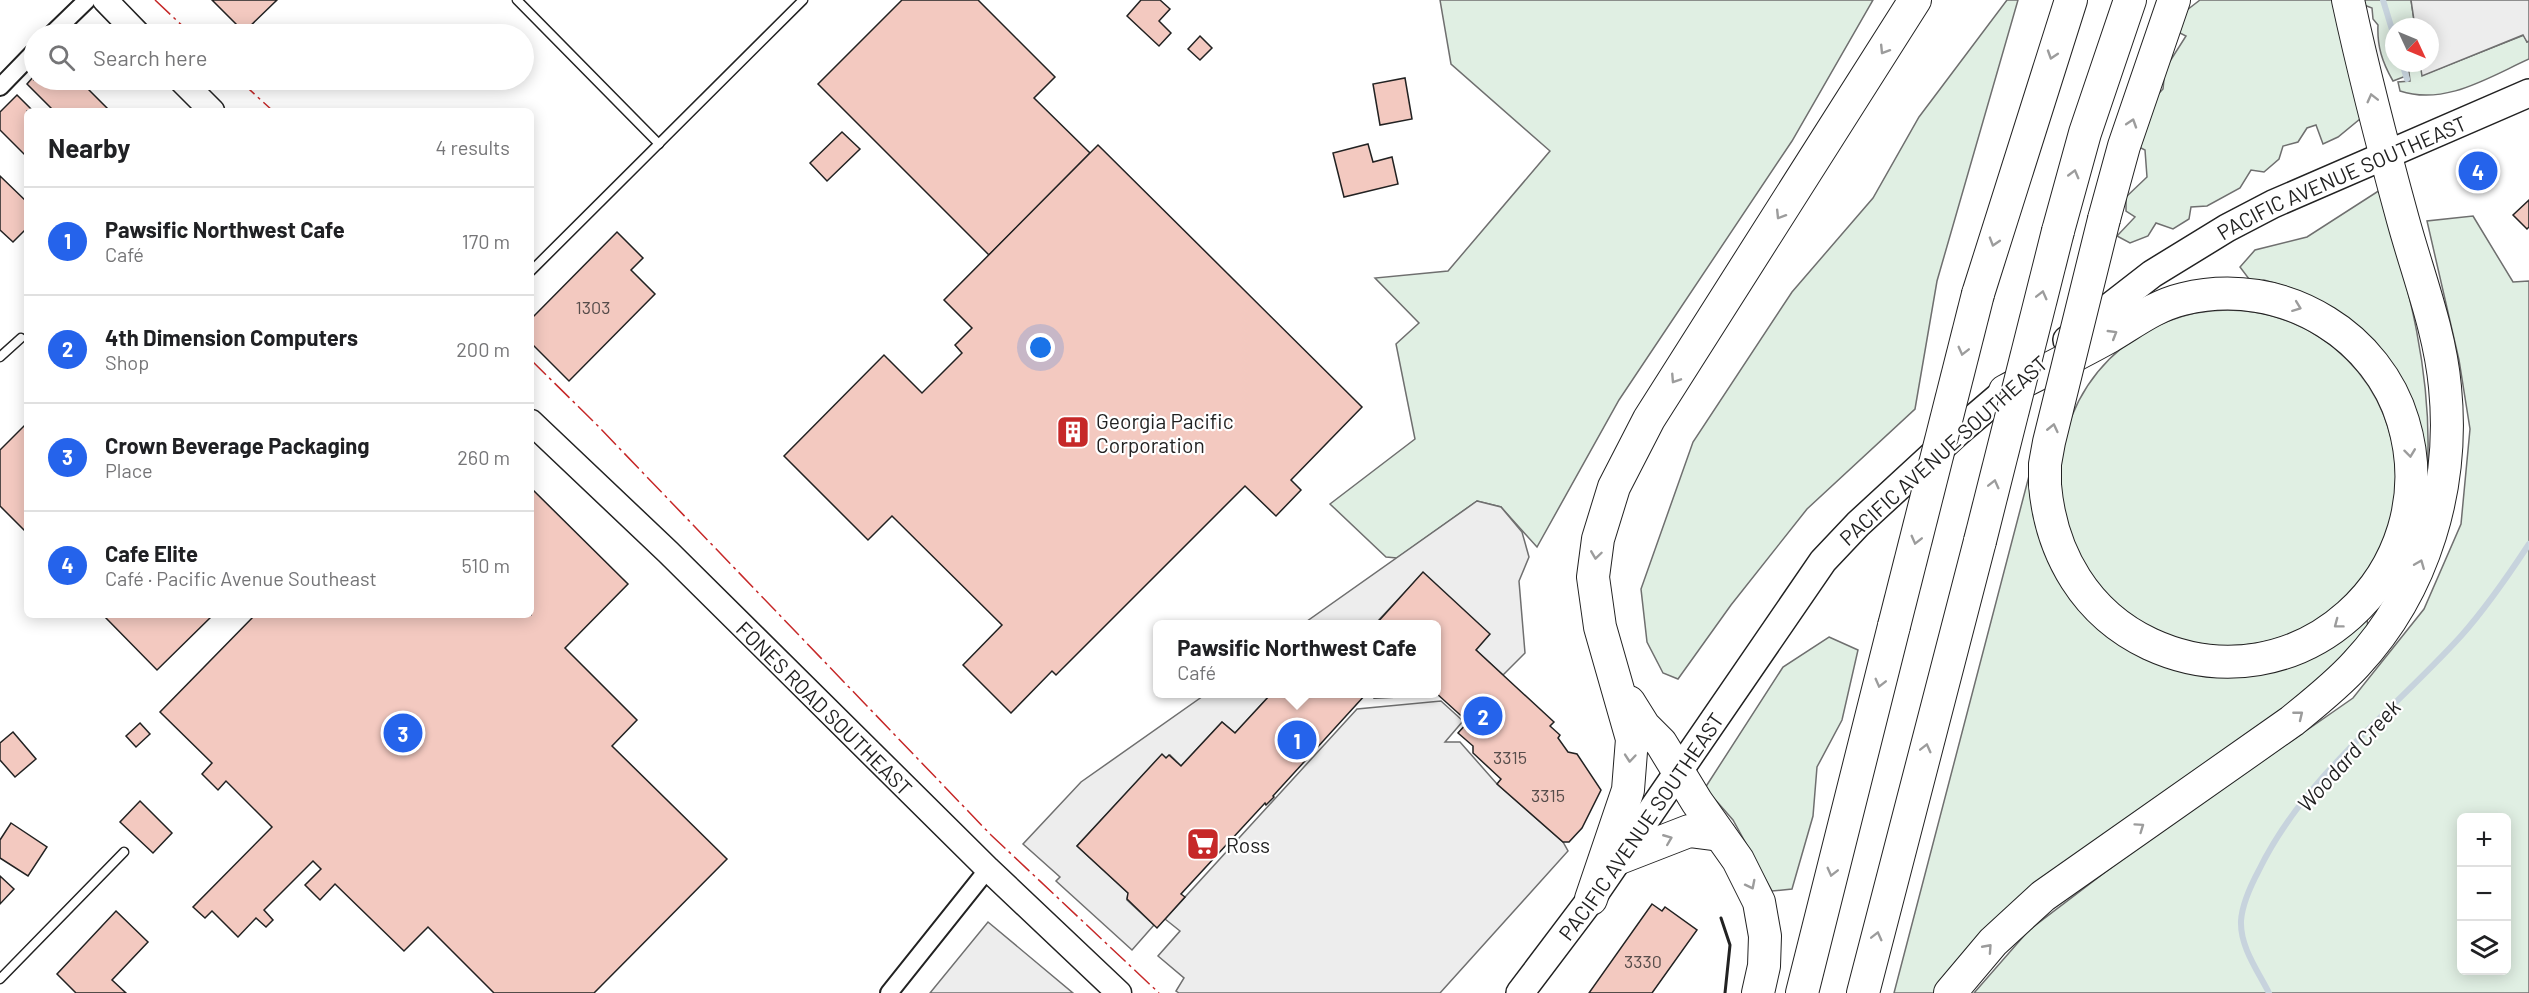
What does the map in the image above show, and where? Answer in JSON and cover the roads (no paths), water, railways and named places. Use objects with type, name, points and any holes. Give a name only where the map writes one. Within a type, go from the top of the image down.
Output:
[{"type":"highway","points":[[1590,899],[1628,790],[1632,740],[1600,627],[1593,577],[1598,539],[1614,487],[1649,419],[1915,0]]},
{"type":"highway","points":[[1802,993],[1978,294],[2071,0]]},
{"type":"highway","points":[[1863,993],[2058,231],[2085,133],[2130,0]]},
{"type":"highway","points":[[2005,391],[2112,335],[2145,314],[2181,300],[2217,294],[2268,297],[2313,314],[2338,330],[2363,352],[2386,383],[2400,411],[2411,456],[2412,483],[2406,525],[2388,570],[2371,594],[2336,626],[2318,638],[2280,654],[2238,661],[2199,659],[2177,654],[2141,640],[2106,615],[2077,582],[2059,550],[2047,509],[2045,464],[2049,442],[2104,219],[2124,146],[2174,0]]},
{"type":"highway","points":[[1950,993],[1993,942],[2043,896],[2292,721],[2328,692],[2357,664],[2381,634],[2418,570],[2431,536],[2441,499],[2448,425],[2445,386],[2433,326],[2386,155],[2348,0]]},
{"type":"highway","points":[[1616,681],[1644,726],[1662,743],[1738,860],[1759,902],[1765,936],[1764,966],[1758,993]]},
{"type":"highway","points":[[1617,859],[1689,831],[1720,835]]},
{"type":"main road","name":"PACIFIC AVENUE SOUTHEAST","points":[[1520,993],[1590,899],[1823,561],[1858,524],[2005,391],[2122,296],[2190,250],[2273,204],[2529,93]]},
{"type":"street","points":[[62,24],[87,0]]},
{"type":"street","points":[[105,0],[128,24]]},
{"type":"street","points":[[0,87],[24,62]]},
{"type":"street","points":[[191,90],[209,108]]},
{"type":"street","name":"FONES ROAD SOUTHEAST","points":[[534,425],[685,568],[988,869],[1119,993]]},
{"type":"street","points":[[889,993],[988,869]]},
{"type":"lane","points":[[517,0],[659,144]]},
{"type":"lane","points":[[534,268],[803,0]]},
{"type":"lane","points":[[0,357],[21,338]]},
{"type":"lane","points":[[0,979],[124,852]]},
{"type":"waterway","name":"Woodard Creek","points":[[2383,0],[2388,18]]},
{"type":"waterway","name":"Woodard Creek","points":[[2405,72],[2407,79]]},
{"type":"waterway","name":"Woodard Creek","points":[[2269,993],[2243,940],[2241,921],[2250,888],[2278,836],[2300,804],[2351,746],[2471,625],[2529,544]]},
{"type":"place","name":"Cafe Elite","points":[[2478,171]]},
{"type":"place","name":"Georgia Pacific Corporation","points":[[1073,432]]},
{"type":"place","name":"4th Dimension Computers","points":[[1483,716]]},
{"type":"place","name":"Crown Beverage Packaging","points":[[403,733]]},
{"type":"place","name":"Pawsific Northwest Cafe","points":[[1297,740]]},
{"type":"place","name":"Ross","points":[[1203,844]]}]
